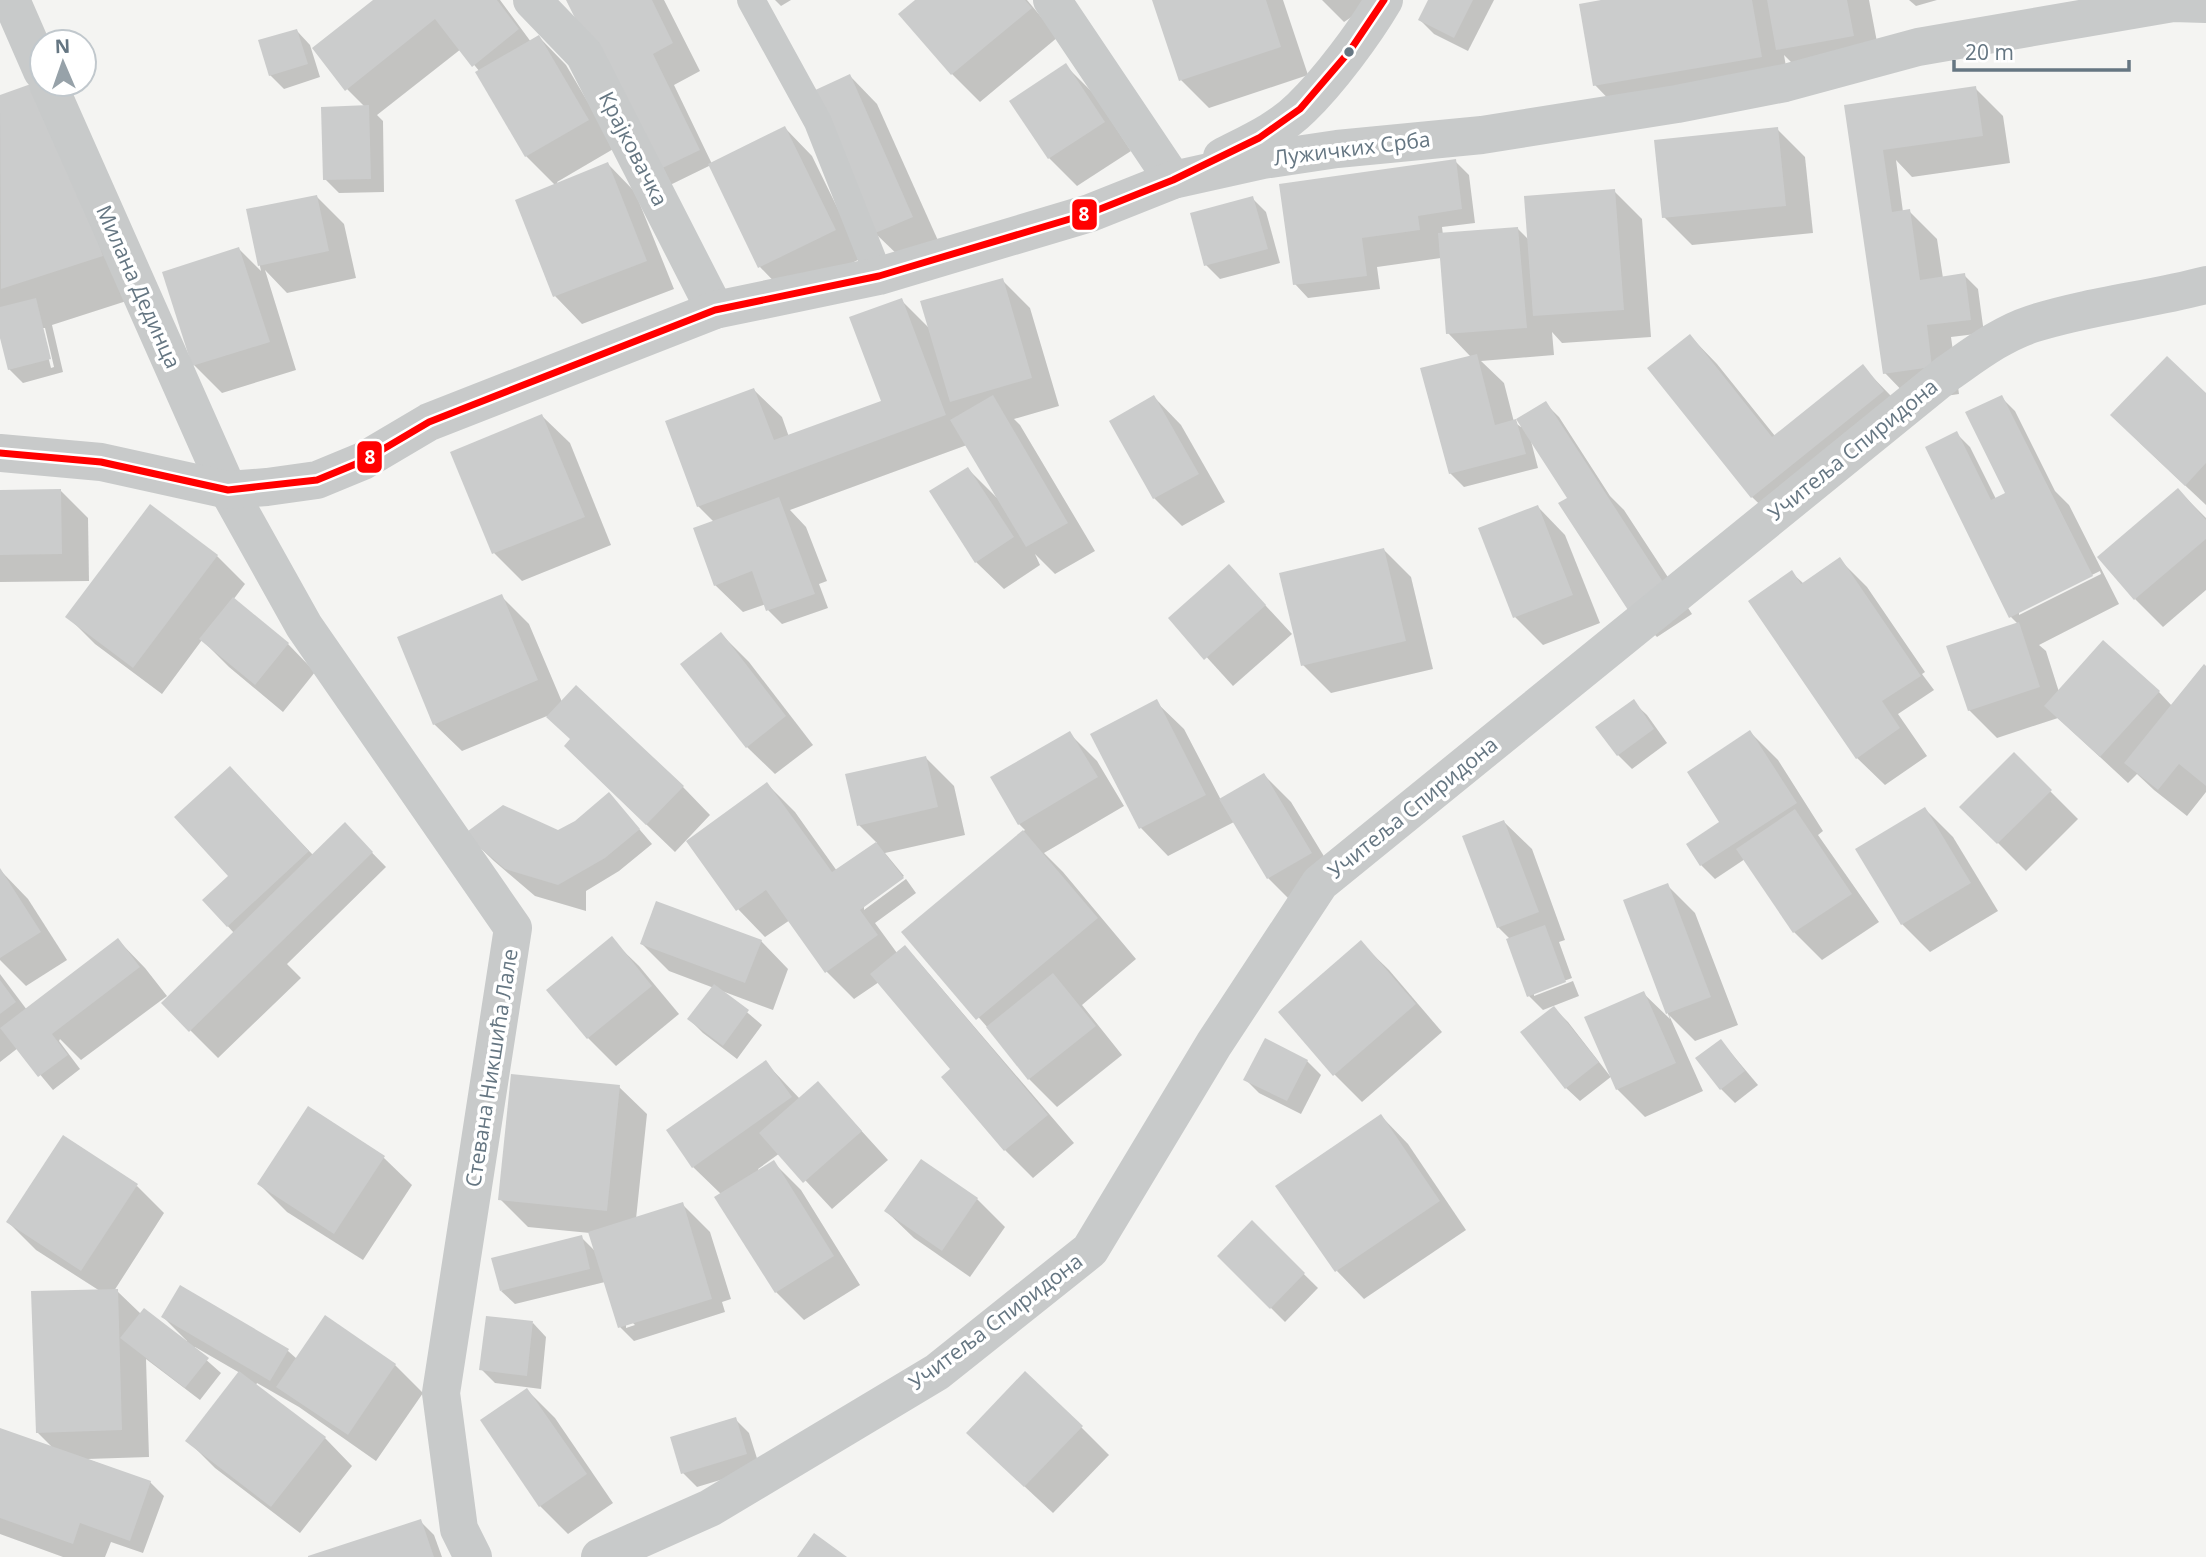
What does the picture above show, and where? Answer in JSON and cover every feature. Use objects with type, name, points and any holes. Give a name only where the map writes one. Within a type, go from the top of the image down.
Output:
[{"type":"street","points":[[11,0],[28,39]]},
{"type":"street","name":"Крајковачка","points":[[532,0],[584,54],[715,310]]},
{"type":"street","points":[[1052,0],[1173,180],[1259,138],[1300,109],[1349,52],[1384,0]]},
{"type":"street","name":"Лужичких Срба","points":[[0,453],[101,462],[228,490],[317,480],[363,461],[429,422],[715,310],[879,276],[1090,214],[1173,180],[1263,160],[1337,149],[1482,135],[1677,104],[1785,83],[1918,47],[2173,2],[2206,4]]},
{"type":"street","name":"Милана Дединца","points":[[54,98],[228,490]]},
{"type":"street","name":"Учитеља Спиридона","points":[[600,1557],[710,1508],[937,1372],[1090,1250],[1214,1044],[1320,883],[1948,373],[1991,344],[2030,325],[2206,285]]},
{"type":"street","name":"Стевана Никшића Лале","points":[[228,490],[304,626],[513,928],[441,1393],[459,1529],[473,1557]]},
{"type":"lane","points":[[751,0],[818,122],[879,276]]},
{"type":"building","points":[[373,0],[497,0],[519,29],[472,67],[435,19],[345,91],[312,48]]},
{"type":"building","points":[[566,0],[652,0],[673,43],[653,54],[700,150],[652,173]]},
{"type":"building","points":[[915,0],[1025,0],[1032,8],[951,75],[898,14]]},
{"type":"building","points":[[1152,0],[1266,0],[1281,47],[1179,81]]},
{"type":"building","points":[[1428,0],[1473,0],[1454,38],[1418,20]]},
{"type":"building","points":[[1601,0],[1752,0],[1762,57],[1593,86],[1579,4]]},
{"type":"building","points":[[1767,0],[1847,0],[1854,36],[1776,50]]},
{"type":"building","points":[[297,29],[308,64],[269,76],[258,40]]},
{"type":"building","points":[[539,35],[589,120],[525,157],[475,72]]},
{"type":"building","points":[[1066,63],[1105,122],[1048,159],[1009,101]]},
{"type":"building","points":[[850,74],[913,217],[873,234],[811,92]]},
{"type":"building","points":[[28,85],[28,98],[50,98],[103,256],[1,289],[0,95]]},
{"type":"building","points":[[1976,86],[1983,136],[1883,150],[1892,212],[1910,209],[1920,280],[1965,273],[1971,320],[1927,325],[1932,367],[1883,374],[1844,105]]},
{"type":"building","points":[[369,105],[371,179],[323,180],[321,107]]},
{"type":"building","points":[[785,126],[836,230],[758,268],[708,164]]},
{"type":"building","points":[[1778,127],[1786,206],[1662,218],[1654,140]]},
{"type":"building","points":[[1456,159],[1462,209],[1418,216],[1420,230],[1362,238],[1367,276],[1293,285],[1279,184]]},
{"type":"building","points":[[608,162],[647,261],[553,297],[515,200]]},
{"type":"building","points":[[1615,189],[1624,310],[1533,316],[1524,196]]},
{"type":"building","points":[[317,195],[329,251],[258,266],[246,209]]},
{"type":"building","points":[[1253,196],[1268,249],[1204,266],[1190,213]]},
{"type":"building","points":[[1518,227],[1527,328],[1446,334],[1438,233]]},
{"type":"building","points":[[239,247],[270,342],[192,366],[162,272]]},
{"type":"building","points":[[1003,278],[1032,378],[950,402],[920,301]]},
{"type":"building","points":[[36,298],[51,359],[8,370],[0,338],[0,307]]},
{"type":"building","points":[[902,298],[946,415],[697,507],[665,421],[754,388],[774,440],[881,401],[849,317]]},
{"type":"building","points":[[1690,334],[1772,437],[1863,364],[1884,391],[1751,498],[1647,368]]},
{"type":"building","points":[[1477,354],[1495,425],[1516,419],[1526,454],[1449,474],[1420,368]]},
{"type":"building","points":[[2167,356],[2206,393],[2206,463],[2185,486],[2110,415]]},
{"type":"building","points":[[993,395],[1068,523],[1026,547],[950,420]]},
{"type":"building","points":[[1154,395],[1199,474],[1153,499],[1109,421]]},
{"type":"building","points":[[2002,395],[2093,576],[2009,618],[1925,447],[1957,431],[1991,500],[2005,493],[1965,412]]},
{"type":"building","points":[[1546,401],[1665,585],[1628,610],[1558,503],[1567,498],[1516,419]]},
{"type":"building","points":[[542,414],[585,517],[492,554],[450,452]]},
{"type":"building","points":[[968,467],[1014,537],[975,563],[929,491]]},
{"type":"building","points":[[2178,488],[2206,520],[2206,539],[2134,600],[2097,557]]},
{"type":"building","points":[[61,489],[62,554],[0,555],[0,490]]},
{"type":"building","points":[[779,497],[815,594],[766,611],[752,571],[714,586],[693,528]]},
{"type":"building","points":[[150,504],[218,555],[133,668],[65,617]]},
{"type":"building","points":[[1538,505],[1573,595],[1513,618],[1478,528]]},
{"type":"building","points":[[1384,548],[1406,641],[1301,666],[1279,573]]},
{"type":"building","points":[[1840,557],[1921,676],[1882,701],[1900,728],[1856,759],[1748,601],[1792,570],[1801,584]]},
{"type":"building","points":[[1229,564],[1266,605],[1204,660],[1168,618]]},
{"type":"building","points":[[502,594],[538,680],[433,725],[397,637]]},
{"type":"building","points":[[233,597],[289,643],[255,685],[199,639]]},
{"type":"building","points":[[2019,622],[2040,687],[1968,711],[1946,646]]},
{"type":"building","points":[[721,632],[786,716],[746,748],[680,664]]},
{"type":"building","points":[[2103,640],[2160,691],[2100,757],[2044,706]]},
{"type":"building","points":[[2204,664],[2206,786],[2179,764],[2158,790],[2124,763]]},
{"type":"building","points":[[576,685],[684,786],[646,825],[564,746],[570,739],[546,717]]},
{"type":"building","points":[[1157,699],[1206,795],[1139,829],[1090,734]]},
{"type":"building","points":[[1634,699],[1654,729],[1617,756],[1595,727]]},
{"type":"building","points":[[1750,730],[1797,803],[1700,866],[1686,844],[1719,822],[1687,772]]},
{"type":"building","points":[[1070,731],[1098,777],[1018,825],[990,777]]},
{"type":"building","points":[[2014,752],[2052,790],[1997,844],[1959,807]]},
{"type":"building","points":[[926,756],[938,807],[857,826],[845,774]]},
{"type":"building","points":[[230,766],[309,851],[227,927],[202,900],[228,876],[174,817]]},
{"type":"building","points":[[1264,773],[1312,853],[1267,879],[1219,799]]},
{"type":"building","points":[[767,782],[832,872],[876,842],[904,878],[860,910],[878,935],[825,973],[766,890],[736,911],[686,841]]},
{"type":"building","points":[[609,792],[640,829],[605,858],[558,885],[505,869],[464,834],[503,805],[558,830],[575,821]]},
{"type":"building","points":[[1925,807],[1971,883],[1901,925],[1855,849]]},
{"type":"building","points":[[1795,809],[1852,894],[1793,933],[1736,849]]},
{"type":"building","points":[[1504,820],[1539,912],[1497,928],[1462,836]]},
{"type":"building","points":[[345,822],[373,852],[189,1032],[161,1003]]},
{"type":"building","points":[[1023,830],[1098,918],[976,1020],[901,932]]},
{"type":"building","points":[[0,868],[41,932],[0,958]]},
{"type":"building","points":[[1668,883],[1711,997],[1666,1014],[1623,900]]},
{"type":"building","points":[[656,901],[762,940],[745,983],[640,944]]},
{"type":"building","points":[[1545,925],[1566,982],[1527,997],[1506,939]]},
{"type":"building","points":[[612,936],[652,986],[587,1039],[546,990]]},
{"type":"building","points":[[118,938],[140,967],[52,1034],[68,1055],[38,1077],[0,1028]]},
{"type":"building","points":[[1361,940],[1416,1004],[1333,1076],[1278,1012]]},
{"type":"building","points":[[905,945],[1048,1115],[1004,1151],[941,1077],[950,1069],[870,974]]},
{"type":"building","points":[[1053,973],[1096,1026],[1028,1080],[986,1027]]},
{"type":"building","points":[[0,980],[16,1002],[0,1014]]},
{"type":"building","points":[[714,984],[749,1010],[723,1046],[687,1019]]},
{"type":"building","points":[[1644,991],[1676,1063],[1616,1090],[1584,1017]]},
{"type":"building","points":[[1554,1006],[1599,1062],[1565,1089],[1520,1032]]},
{"type":"building","points":[[1265,1038],[1308,1060],[1287,1101],[1243,1080]]},
{"type":"building","points":[[1721,1039],[1745,1071],[1720,1090],[1695,1058]]},
{"type":"building","points":[[766,1060],[792,1097],[692,1168],[666,1130]]},
{"type":"building","points":[[511,1074],[620,1085],[607,1211],[498,1200]]},
{"type":"building","points":[[818,1081],[862,1131],[803,1183],[759,1133]]},
{"type":"building","points":[[308,1106],[385,1156],[334,1234],[257,1184]]},
{"type":"building","points":[[1381,1114],[1440,1201],[1335,1272],[1275,1186]]},
{"type":"building","points":[[63,1135],[138,1184],[81,1271],[6,1222]]},
{"type":"building","points":[[921,1159],[978,1198],[942,1251],[884,1211]]},
{"type":"building","points":[[774,1160],[834,1256],[775,1293],[714,1197]]},
{"type":"building","points":[[683,1202],[712,1299],[618,1328],[588,1232]]},
{"type":"building","points":[[1252,1220],[1305,1273],[1270,1309],[1217,1256]]},
{"type":"building","points":[[582,1235],[590,1269],[500,1291],[491,1258]]},
{"type":"building","points":[[180,1285],[289,1349],[270,1381],[161,1317]]},
{"type":"building","points":[[118,1289],[122,1430],[36,1433],[31,1291]]},
{"type":"building","points":[[144,1308],[209,1358],[185,1388],[120,1338]]},
{"type":"building","points":[[325,1315],[396,1364],[348,1435],[276,1387]]},
{"type":"building","points":[[486,1316],[533,1321],[527,1376],[479,1370]]},
{"type":"building","points":[[239,1371],[326,1437],[271,1507],[185,1441]]},
{"type":"building","points":[[1025,1371],[1083,1426],[1024,1487],[966,1433]]},
{"type":"building","points":[[527,1388],[587,1474],[539,1507],[480,1420]]},
{"type":"building","points":[[736,1417],[747,1454],[681,1474],[670,1437]]},
{"type":"building","points":[[0,1428],[151,1481],[130,1541],[80,1523],[73,1544],[0,1518]]},
{"type":"building","points":[[421,1519],[434,1557],[308,1557],[308,1556]]},
{"type":"building","points":[[814,1533],[847,1557],[797,1557]]},
{"type":"transit line","name":"8","points":[[0,453],[101,462],[228,490],[317,480],[363,461],[429,422],[715,310],[879,276],[1090,213],[1173,180],[1259,138],[1300,109],[1349,52],[1384,0]]}]
